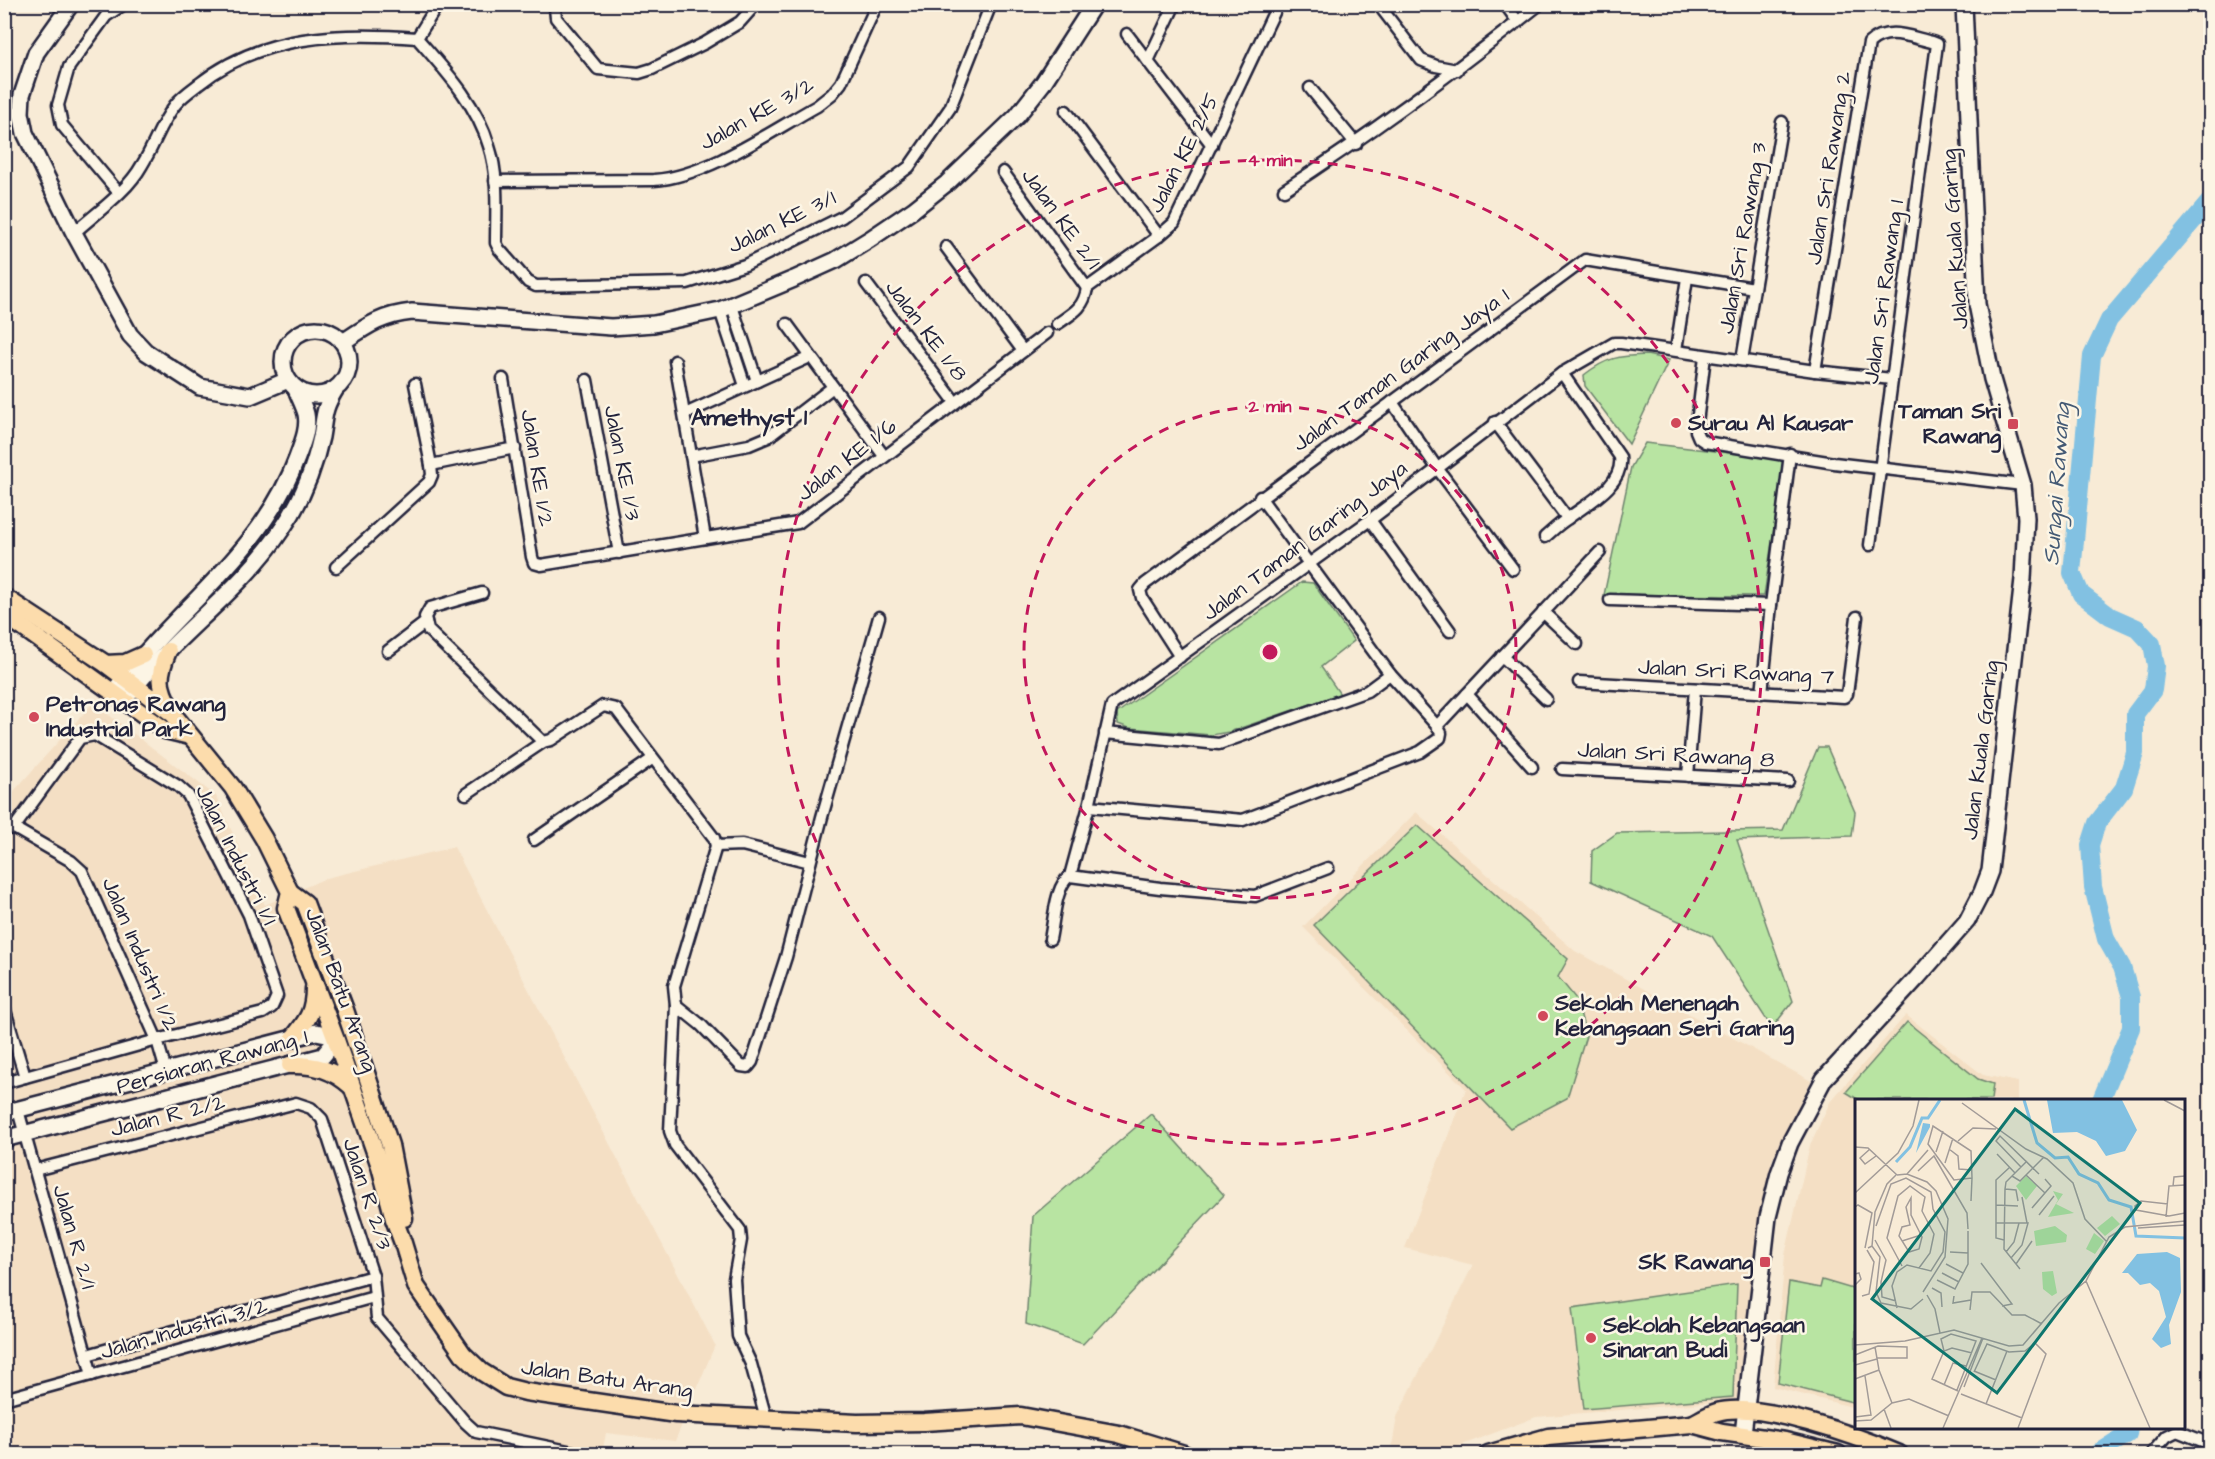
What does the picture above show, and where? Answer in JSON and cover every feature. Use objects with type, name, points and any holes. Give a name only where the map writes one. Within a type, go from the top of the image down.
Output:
[{"type":"main road","name":"Jalan Batu Arang","points":[[4,597],[106,664],[173,714],[233,788],[264,839],[290,892],[286,908],[380,1166],[393,1219],[416,1286],[463,1354],[482,1372],[506,1387],[567,1399],[676,1414],[857,1423],[924,1422],[1021,1416],[1119,1434],[1184,1455]]},
{"type":"main road","points":[[4,614],[165,730],[190,736]]},
{"type":"main road","points":[[168,651],[160,669],[160,681],[162,694],[173,714]]},
{"type":"main road","points":[[106,664],[125,663],[143,655]]},
{"type":"main road","points":[[290,892],[305,903],[345,1010],[390,1145],[404,1217],[403,1243]]},
{"type":"main road","points":[[293,1038],[306,1022],[314,1005],[314,985]]},
{"type":"main road","points":[[345,1010],[343,1028],[336,1040],[360,1057]]},
{"type":"main road","points":[[290,1065],[309,1064],[322,1068],[340,1076],[352,1087]]},
{"type":"main road","points":[[1692,1424],[1718,1411],[1747,1410],[1791,1418],[1838,1431],[1899,1455]]},
{"type":"main road","points":[[1488,1455],[1548,1437],[1692,1424],[1785,1441],[1838,1455]]},
{"type":"street","points":[[70,4],[36,53],[22,95],[21,113],[26,133],[74,232],[130,335],[146,352],[200,387],[250,396],[292,384]]},
{"type":"street","points":[[119,193],[62,125],[58,105],[69,67],[106,16],[124,4]]},
{"type":"street","points":[[417,38],[438,4]]},
{"type":"street","points":[[556,4],[556,18],[598,69],[639,73],[705,43],[740,22],[753,6]]},
{"type":"street","name":"Jalan KE 3/2","points":[[495,181],[665,180],[717,162],[817,106],[832,94],[841,83],[877,4]]},
{"type":"street","name":"Jalan KE 3/1","points":[[495,181],[496,243],[528,282],[537,286],[687,283],[745,265],[843,217],[909,167],[950,108],[991,4]]},
{"type":"street","points":[[343,342],[377,320],[394,314],[412,312],[611,327],[654,324],[726,308],[836,260],[896,222],[947,183],[1017,116],[1043,83],[1094,4]]},
{"type":"street","points":[[1148,61],[1175,4]]},
{"type":"street","name":"Jalan KE 2/5","points":[[1087,288],[1174,223],[1278,4]]},
{"type":"street","points":[[1378,4],[1421,60],[1457,70]]},
{"type":"street","points":[[1505,4],[1518,22]]},
{"type":"street","points":[[1284,190],[1356,144],[1457,70],[1540,4]]},
{"type":"street","name":"Jalan Kuala Garing","points":[[1743,1434],[1768,1217],[1779,1173],[1790,1143],[1824,1079],[1967,921],[1990,871],[2023,579],[2026,518],[2023,485],[1992,379],[1977,304],[1964,4]]},
{"type":"street","name":"Jalan Sri Rawang 2","points":[[1815,370],[1869,43],[1878,35],[1888,33],[1937,44]]},
{"type":"street","points":[[74,232],[131,181],[142,166],[176,103],[210,75],[242,57],[270,46],[340,34],[417,38],[473,108],[490,146],[495,181]]},
{"type":"street","points":[[1127,34],[1212,146]]},
{"type":"street","name":"Jalan Sri Rawang 1","points":[[1870,545],[1937,44]]},
{"type":"street","points":[[1310,88],[1356,144]]},
{"type":"street","points":[[1066,111],[1159,236]]},
{"type":"street","name":"Jalan Sri Rawang 3","points":[[1742,360],[1782,122]]},
{"type":"street","name":"Jalan KE 2/1","points":[[1004,172],[1087,288]]},
{"type":"street","points":[[946,247],[1023,351]]},
{"type":"street","name":"Jalan Taman Garing Jaya 1","points":[[1180,657],[1142,598],[1140,590],[1145,584],[1585,260],[1754,288]]},
{"type":"street","points":[[1676,350],[1687,278]]},
{"type":"street","name":"Jalan KE 1/8","points":[[866,283],[955,402]]},
{"type":"street","points":[[1058,324],[1076,311],[1085,300],[1087,288]]},
{"type":"street","points":[[726,308],[757,381]]},
{"type":"street","points":[[726,308],[745,386]]},
{"type":"street","points":[[787,324],[884,456]]},
{"type":"street","points":[[119,697],[130,682],[143,655],[245,548],[272,512],[291,475],[305,434],[306,415],[284,370],[283,358],[286,347],[293,338],[313,328],[335,334],[343,342],[348,352],[350,362],[348,373],[325,407],[321,437],[304,491],[283,528],[260,560],[144,675],[130,682]]},
{"type":"street","name":"Jalan KE 1/6","points":[[534,563],[541,565],[798,523],[1047,333]]},
{"type":"street","name":"Jalan Taman Garing Jaya","points":[[1050,939],[1059,892],[1065,879],[1070,876],[1089,806],[1112,705],[1370,520],[1495,422],[1562,373],[1614,344],[1629,343],[1706,356],[1892,379]]},
{"type":"street","points":[[1706,356],[1696,431],[1699,438],[1705,442],[1880,469],[2023,485]]},
{"type":"street","points":[[685,414],[810,357]]},
{"type":"street","points":[[675,361],[705,538]]},
{"type":"street","points":[[1545,537],[1596,498],[1608,486],[1621,464],[1620,457],[1562,373]]},
{"type":"street","name":"Jalan KE 1/2","points":[[503,379],[534,563]]},
{"type":"street","name":"Jalan KE 1/3","points":[[587,380],[619,553]]},
{"type":"street","points":[[292,384],[305,394],[315,396],[335,390]]},
{"type":"street","points":[[336,567],[429,482],[432,475],[431,465],[415,384]]},
{"type":"street","points":[[691,456],[749,445],[768,437],[833,387]]},
{"type":"street","points":[[1392,402],[1437,468],[1513,568]]},
{"type":"street","points":[[1495,422],[1567,518]]},
{"type":"street","points":[[431,465],[515,448]]},
{"type":"street","points":[[1762,693],[1790,454]]},
{"type":"street","points":[[1089,806],[1243,820],[1420,752],[1440,738],[1441,734],[1437,726],[1390,674],[1260,498]]},
{"type":"street","points":[[1370,520],[1450,631]]},
{"type":"street","points":[[1437,726],[1600,552]]},
{"type":"street","points":[[482,593],[430,608],[425,617],[428,630],[543,742]]},
{"type":"street","points":[[1610,600],[1771,605]]},
{"type":"street","points":[[1543,612],[1577,644]]},
{"type":"street","points":[[676,1005],[700,1025],[741,1066],[748,1067],[752,1062],[786,957],[810,862],[879,616]]},
{"type":"street","name":"Jalan Sri Rawang 7","points":[[1579,682],[1844,697],[1847,694],[1857,617]]},
{"type":"street","points":[[388,651],[426,622]]},
{"type":"street","points":[[1502,656],[1546,699]]},
{"type":"street","points":[[1105,733],[1219,744],[1367,692],[1390,674]]},
{"type":"street","points":[[1688,776],[1695,689]]},
{"type":"street","points":[[1467,694],[1532,767]]},
{"type":"street","points":[[466,794],[543,742],[551,740],[603,706],[610,706],[616,709],[714,838],[716,846],[674,986],[676,1005],[670,1131],[675,1145],[740,1230],[741,1240],[734,1279],[738,1336],[752,1364],[766,1418]]},
{"type":"street","name":"Jalan Industri 1/1","points":[[9,829],[80,738],[89,735],[95,735],[178,786],[188,795],[249,915],[277,996],[272,1007],[263,1013],[157,1040]]},
{"type":"street","points":[[534,840],[652,759]]},
{"type":"street","name":"Jalan Sri Rawang 8","points":[[1562,769],[1788,781]]},
{"type":"street","name":"Jalan Industri 1/2","points":[[9,829],[71,861],[82,871],[157,1040],[166,1071]]},
{"type":"street","points":[[716,846],[742,845],[810,862]]},
{"type":"street","points":[[1070,876],[1160,888],[1255,896],[1328,868]]},
{"type":"street","points":[[4,1007],[25,1077]]},
{"type":"street","name":"Persiaran Rawang 1","points":[[4,1139],[323,1056],[336,1040],[326,1034],[316,1032],[11,1112]]},
{"type":"street","points":[[4,1083],[157,1040]]},
{"type":"street","name":"Jalan R 2/2","points":[[34,1170],[296,1103],[311,1108]]},
{"type":"street","name":"Jalan R 2/3","points":[[311,1108],[321,1119],[373,1276],[377,1318],[476,1432],[573,1452],[575,1455]]},
{"type":"street","name":"Jalan R 2/1","points":[[11,1112],[25,1134],[93,1375]]},
{"type":"street","points":[[87,1355],[373,1276]]},
{"type":"street","name":"Jalan Industri 3/2","points":[[4,1399],[374,1297]]},
{"type":"street","points":[[2151,1455],[2168,1436],[2177,1431],[2211,1444]]},
{"type":"shaded area","points":[[93,703],[216,796],[265,905],[326,878],[454,847],[715,1345],[675,1441],[606,1433],[602,1454],[5,1454],[5,801]]},
{"type":"shaded area","name":"Sekolah Menengah Kebangsaan Seri Garing","points":[[1416,812],[1575,951],[1811,1081],[1772,1160],[1756,1249],[1739,1400],[1536,1417],[1438,1454],[1395,1454],[1392,1446],[1397,1417],[1473,1265],[1405,1248],[1466,1089],[1303,927]]},
{"type":"shaded area","points":[[1906,1015],[1983,1075],[2018,1082],[2018,1099],[1855,1099],[1855,1408],[1773,1387],[1785,1255],[1810,1145],[1830,1102]]},
{"type":"green space","points":[[1647,355],[1669,360],[1629,444],[1585,386],[1584,375],[1600,364],[1614,359]]},
{"type":"green space","points":[[1645,443],[1784,459],[1764,596],[1604,595],[1631,467]]},
{"type":"green space","points":[[1302,582],[1313,583],[1354,641],[1321,667],[1340,694],[1229,732],[1211,735],[1129,728],[1118,724],[1117,713]]},
{"type":"green space","points":[[1818,747],[1827,747],[1855,812],[1852,836],[1737,840],[1793,1001],[1772,1028],[1712,936],[1591,881],[1592,851],[1617,833],[1783,830]]},
{"type":"green space","points":[[1417,825],[1568,959],[1558,977],[1577,1000],[1586,1036],[1567,1098],[1510,1128],[1314,925]]},
{"type":"green space","points":[[1907,1022],[1978,1079],[1993,1084],[1991,1099],[1857,1099],[1846,1092]]},
{"type":"green space","points":[[1151,1114],[1224,1195],[1083,1344],[1026,1324],[1033,1216]]},
{"type":"green space","points":[[1822,1280],[1855,1290],[1855,1403],[1778,1383],[1789,1282],[1820,1288]]},
{"type":"green space","points":[[1737,1284],[1733,1397],[1584,1409],[1572,1308]]},
{"type":"waterway","name":"Sungai Rawang","points":[[2101,1099],[2131,1028],[2131,997],[2122,967],[2106,939],[2093,887],[2090,845],[2097,823],[2124,788],[2135,753],[2135,714],[2153,690],[2156,666],[2152,644],[2137,628],[2110,616],[2081,594],[2072,573],[2092,356],[2109,320],[2210,201]]},
{"type":"waterway","name":"Sungai Rawang","points":[[2097,1454],[2128,1434],[2129,1429]]},
{"type":"place","name":"Surau Al Kausar","points":[[1676,423]]},
{"type":"place","name":"Taman Sri Rawang","points":[[2013,424]]},
{"type":"place","name":"Petronas Rawang Industrial Park","points":[[34,717]]},
{"type":"place","name":"Sekolah Menengah Kebangsaan Seri Garing","points":[[1543,1016]]},
{"type":"place","name":"SK Rawang","points":[[1765,1262]]},
{"type":"place","name":"Sekolah Kebangsaan Sinaran Budi","points":[[1591,1338]]},
{"type":"district","name":"Amethyst 1","points":[[749,418]]}]
